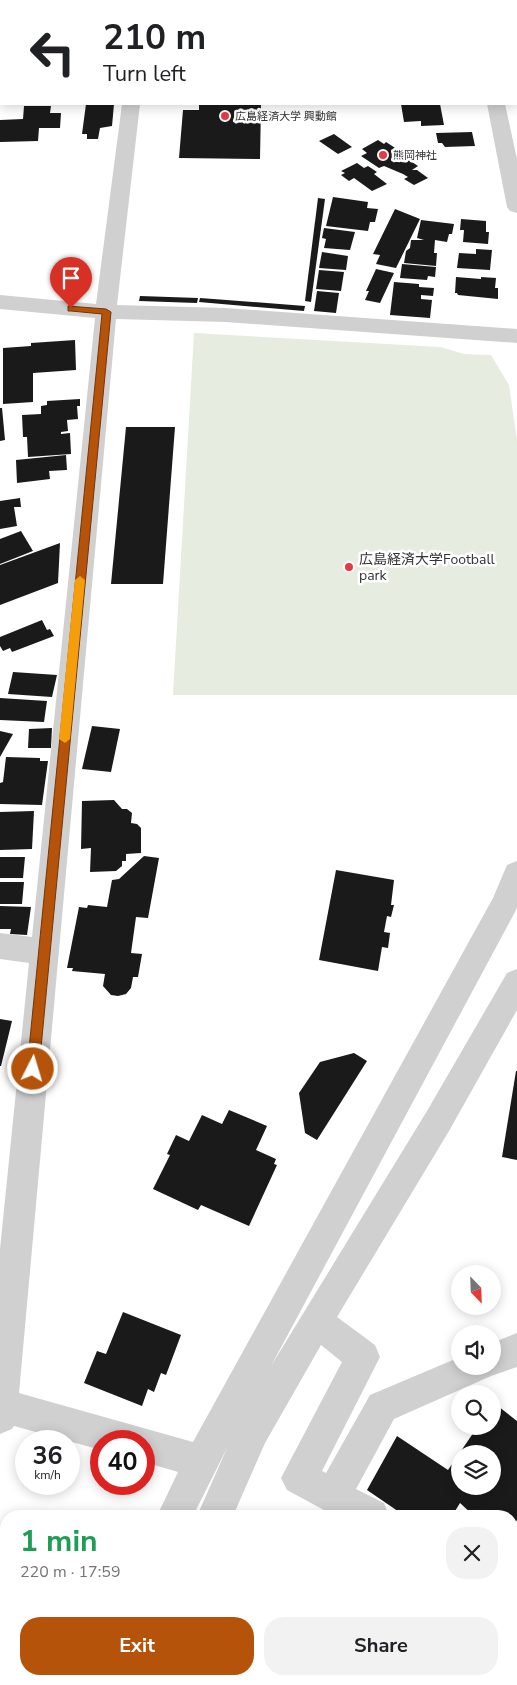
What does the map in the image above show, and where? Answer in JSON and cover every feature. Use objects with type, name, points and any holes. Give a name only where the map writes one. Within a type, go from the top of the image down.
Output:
[{"type":"street","points":[[90,1432],[1,1411],[106,312],[131,105]]},
{"type":"street","points":[[496,105],[517,207]]},
{"type":"street","points":[[0,302],[106,312],[226,315],[517,336]]},
{"type":"street","points":[[178,1510],[201,1462],[505,903],[517,873]]},
{"type":"street","points":[[0,946],[21,950],[44,950]]},
{"type":"street","points":[[218,1510],[253,1431],[316,1321],[438,1121],[517,982]]},
{"type":"street","points":[[316,1321],[363,1357],[299,1478],[360,1510]]},
{"type":"street","points":[[501,1356],[517,1350]]},
{"type":"street","points":[[334,1496],[382,1407],[457,1375]]},
{"type":"street","points":[[155,1448],[201,1462]]},
{"type":"shaded area","name":"広島経済大学Football park","points":[[194,333],[440,347],[464,354],[491,355],[509,385],[517,440],[517,695],[173,695]]},
{"type":"building","points":[[86,105],[114,105],[112,126],[100,128],[98,139],[87,139],[87,134],[82,134]]},
{"type":"building","points":[[199,105],[261,105],[260,159],[179,158],[183,110],[199,110]]},
{"type":"building","points":[[401,105],[440,105],[444,125],[421,126],[421,121],[404,122]]},
{"type":"building","points":[[24,106],[51,106],[50,113],[61,113],[60,128],[39,128],[38,141],[0,142],[0,120],[23,119]]},
{"type":"building","points":[[472,132],[475,146],[445,147],[442,143],[438,143],[436,133]]},
{"type":"building","points":[[334,134],[352,147],[338,154],[319,141]]},
{"type":"building","points":[[378,140],[384,144],[386,142],[406,155],[403,156],[418,166],[412,170],[417,170],[428,178],[414,185],[404,179],[408,177],[403,174],[384,166],[379,168],[361,156],[367,153],[362,149]]},
{"type":"building","points":[[357,163],[364,168],[368,166],[377,172],[374,174],[387,184],[372,191],[354,178],[349,181],[341,175],[345,173],[341,171]]},
{"type":"building","points":[[333,197],[368,202],[367,208],[378,209],[375,222],[370,222],[368,231],[326,226]]},
{"type":"building","points":[[318,198],[325,199],[311,302],[305,301]]},
{"type":"building","points":[[395,209],[420,219],[396,268],[376,264],[380,255],[373,254]]},
{"type":"building","points":[[461,219],[486,221],[486,232],[489,232],[488,244],[463,242],[464,230],[460,230]]},
{"type":"building","points":[[421,220],[454,224],[452,234],[449,234],[447,242],[435,240],[436,266],[404,263],[406,251],[410,248],[411,240],[424,240],[417,238]]},
{"type":"building","points":[[324,228],[355,232],[350,250],[324,248],[326,239],[322,238]]},
{"type":"building","points":[[476,249],[492,250],[490,270],[457,268],[459,253],[476,254]]},
{"type":"building","points":[[322,252],[348,256],[346,270],[319,268]]},
{"type":"building","points":[[402,264],[436,267],[435,277],[428,276],[427,280],[400,278]]},
{"type":"building","points":[[376,269],[394,273],[380,303],[365,300],[369,291],[366,291]]},
{"type":"building","points":[[319,270],[344,272],[341,291],[316,289]]},
{"type":"building","points":[[456,277],[496,278],[495,288],[498,288],[498,299],[458,295],[455,293]]},
{"type":"building","points":[[394,282],[419,284],[419,287],[434,288],[433,296],[421,295],[421,299],[432,300],[430,318],[390,315]]},
{"type":"building","points":[[317,291],[339,293],[336,313],[314,311]]},
{"type":"building","points":[[140,296],[198,298],[197,303],[139,301]]},
{"type":"building","points":[[200,298],[305,306],[304,311],[199,302]]},
{"type":"building","points":[[75,340],[76,370],[33,373],[33,402],[3,404],[3,348],[31,346],[31,343]]},
{"type":"building","points":[[80,399],[80,406],[77,406],[78,419],[67,420],[68,431],[61,432],[61,434],[70,433],[71,454],[28,457],[27,437],[23,437],[22,415],[41,414],[41,406],[47,405],[47,401]]},
{"type":"building","points":[[0,408],[2,408],[5,440],[0,441]]},
{"type":"building","points":[[126,427],[175,427],[163,584],[111,584]]},
{"type":"building","points":[[66,455],[67,470],[49,471],[50,479],[17,483],[16,460]]},
{"type":"building","points":[[20,498],[21,507],[14,507],[17,526],[0,529],[0,501]]},
{"type":"building","points":[[21,531],[33,551],[0,564],[0,539]]},
{"type":"building","points":[[60,543],[58,583],[0,605],[0,565]]},
{"type":"building","points":[[42,620],[47,630],[50,629],[54,636],[12,652],[10,648],[3,651],[0,646],[0,637]]},
{"type":"building","points":[[13,672],[57,675],[52,697],[8,694]]},
{"type":"building","points":[[0,698],[47,701],[44,722],[0,720]]},
{"type":"building","points":[[92,726],[120,729],[111,772],[82,769]]},
{"type":"building","points":[[52,728],[51,748],[28,748],[29,729]]},
{"type":"building","points":[[0,731],[13,734],[0,757]]},
{"type":"building","points":[[6,757],[40,758],[40,761],[48,761],[42,805],[0,804],[0,783],[3,782]]},
{"type":"building","points":[[114,800],[122,809],[127,809],[132,813],[131,823],[137,824],[141,828],[141,853],[126,854],[126,861],[122,861],[122,866],[116,871],[90,872],[91,848],[81,849],[82,801]]},
{"type":"building","points":[[34,811],[32,849],[0,850],[0,812]]},
{"type":"building","points":[[144,856],[159,858],[148,918],[136,917],[131,953],[142,954],[138,977],[133,977],[131,988],[126,994],[111,995],[103,986],[105,974],[72,971],[73,968],[67,968],[79,907],[87,908],[88,905],[107,907],[112,880],[119,879]]},
{"type":"building","points":[[0,857],[25,857],[23,878],[0,878]]},
{"type":"building","points":[[336,870],[394,880],[391,905],[394,905],[391,917],[387,916],[384,932],[390,933],[388,948],[382,947],[378,971],[319,960]]},
{"type":"building","points":[[0,882],[24,882],[22,904],[0,904]]},
{"type":"building","points":[[0,906],[31,907],[27,935],[10,934],[11,929],[0,929]]},
{"type":"building","points":[[0,1019],[12,1021],[1,1066],[0,1066]]},
{"type":"building","points":[[354,1053],[367,1061],[317,1140],[305,1133],[299,1093],[320,1062]]},
{"type":"building","points":[[517,1071],[517,1160],[502,1157]]},
{"type":"building","points":[[229,1110],[267,1126],[256,1150],[276,1159],[274,1164],[277,1165],[249,1226],[201,1205],[198,1210],[153,1189],[170,1155],[167,1154],[176,1135],[189,1141],[202,1115],[222,1124]]},
{"type":"building","points":[[123,1312],[181,1335],[166,1375],[161,1373],[154,1392],[148,1389],[142,1406],[84,1383],[97,1351],[106,1354]]},
{"type":"building","points":[[501,1408],[517,1421],[517,1510],[468,1510],[460,1503],[456,1510],[396,1510],[367,1490],[397,1436],[448,1470],[451,1466],[451,1495],[501,1495],[501,1445],[465,1445],[472,1435],[501,1435]]},
{"type":"slow traffic","points":[[65,739],[80,580]]},
{"type":"place","name":"広島経済大学 興動館","points":[[225,116]]},
{"type":"place","name":"熊岡神社","points":[[383,155]]},
{"type":"place","name":"広島経済大学Football park","points":[[349,567]]},
{"type":"route","points":[[33,1069],[106,312],[71,308]]}]
